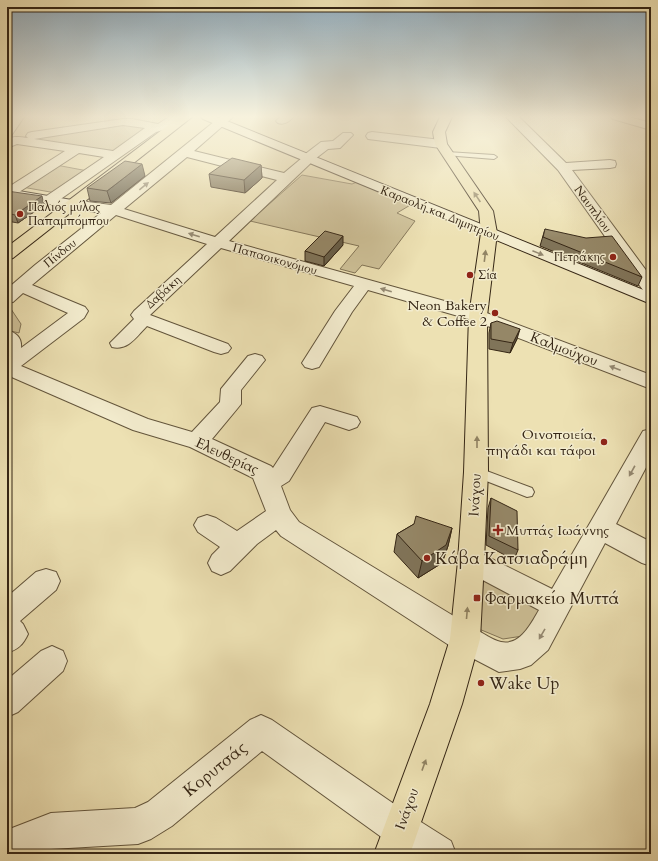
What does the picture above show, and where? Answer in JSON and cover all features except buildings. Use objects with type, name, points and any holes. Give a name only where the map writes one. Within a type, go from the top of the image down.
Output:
[{"type":"main road","points":[[7,255],[133,157]]},
{"type":"main road","name":"Ινάχου","points":[[396,842],[446,704],[465,639],[476,472],[478,316],[489,233],[486,211],[450,157]]},
{"type":"street","points":[[7,193],[64,157]]},
{"type":"street","points":[[50,200],[112,157]]},
{"type":"street","name":"Πίνδου","points":[[14,292],[180,157]]},
{"type":"street","points":[[202,157],[287,178]]},
{"type":"street","name":"Καραολή και Δημητρίου","points":[[305,157],[651,299]]},
{"type":"street","name":"Ναυπλίου","points":[[553,157],[563,167],[651,289]]},
{"type":"street","points":[[217,242],[309,159]]},
{"type":"street","points":[[563,167],[610,164]]},
{"type":"street","name":"Παπαοικονόμου","points":[[7,193],[113,210],[217,242],[478,316]]},
{"type":"street","name":"Δαβάκη","points":[[217,242],[140,315],[144,319],[221,348]]},
{"type":"street","points":[[312,363],[344,311],[364,284]]},
{"type":"street","points":[[7,367],[78,314],[79,311],[14,292]]},
{"type":"street","name":"Καλμούχου","points":[[478,316],[651,382]]},
{"type":"street","points":[[119,343],[144,319]]},
{"type":"street","points":[[7,336],[11,338],[12,342],[7,367]]},
{"type":"street","points":[[197,441],[230,404],[231,389],[255,360]]},
{"type":"street","name":"Ελευθερίας","points":[[7,367],[50,387],[141,424],[197,441],[263,472],[280,515],[290,529],[465,639],[499,657],[520,656],[538,640],[651,437]]},
{"type":"street","points":[[268,482],[281,475],[320,413],[349,422]]},
{"type":"street","points":[[221,563],[265,522],[280,515]]},
{"type":"street","points":[[207,525],[239,545]]},
{"type":"street","points":[[600,528],[651,555]]},
{"type":"street","points":[[471,561],[558,606]]},
{"type":"street","points":[[7,614],[46,581]]},
{"type":"street","points":[[7,628],[12,634],[7,639]]},
{"type":"street","points":[[7,701],[52,661]]},
{"type":"street","name":"Κορυτσάς","points":[[7,848],[51,831],[138,826],[160,814],[261,731],[396,842]]},
{"type":"street","points":[[396,842],[438,854]]},
{"type":"lane","points":[[476,472],[527,492]]},
{"type":"shaded area","points":[[56,165],[88,171],[56,193],[22,187]]},
{"type":"shaded area","points":[[302,175],[352,184],[357,182],[412,204],[397,213],[415,221],[379,269],[362,265],[355,273],[340,269],[359,246],[250,221]]},
{"type":"shaded area","points":[[7,308],[11,309],[21,324],[19,333],[7,330]]},
{"type":"shaded area","points":[[479,568],[549,605],[523,636],[503,639],[479,629]]},
{"type":"place","name":"Παλιός μύλος Παπαμπόμπου","points":[[20,214]]},
{"type":"place","name":"Πετράκης","points":[[613,257]]},
{"type":"place","name":"Σία","points":[[470,275]]},
{"type":"place","name":"Neon Bakery & Coffee 2","points":[[495,313]]},
{"type":"place","name":"Οινοποιεία, πηγάδι και τάφοι","points":[[604,442]]},
{"type":"place","name":"Μυττάς Ιωάννης","points":[[498,530]]},
{"type":"place","name":"Κάβα Κατσιαδράμη","points":[[427,558]]},
{"type":"place","name":"Φαρμακείο Μυττά","points":[[477,598]]},
{"type":"place","name":"Wake Up","points":[[481,683]]}]
